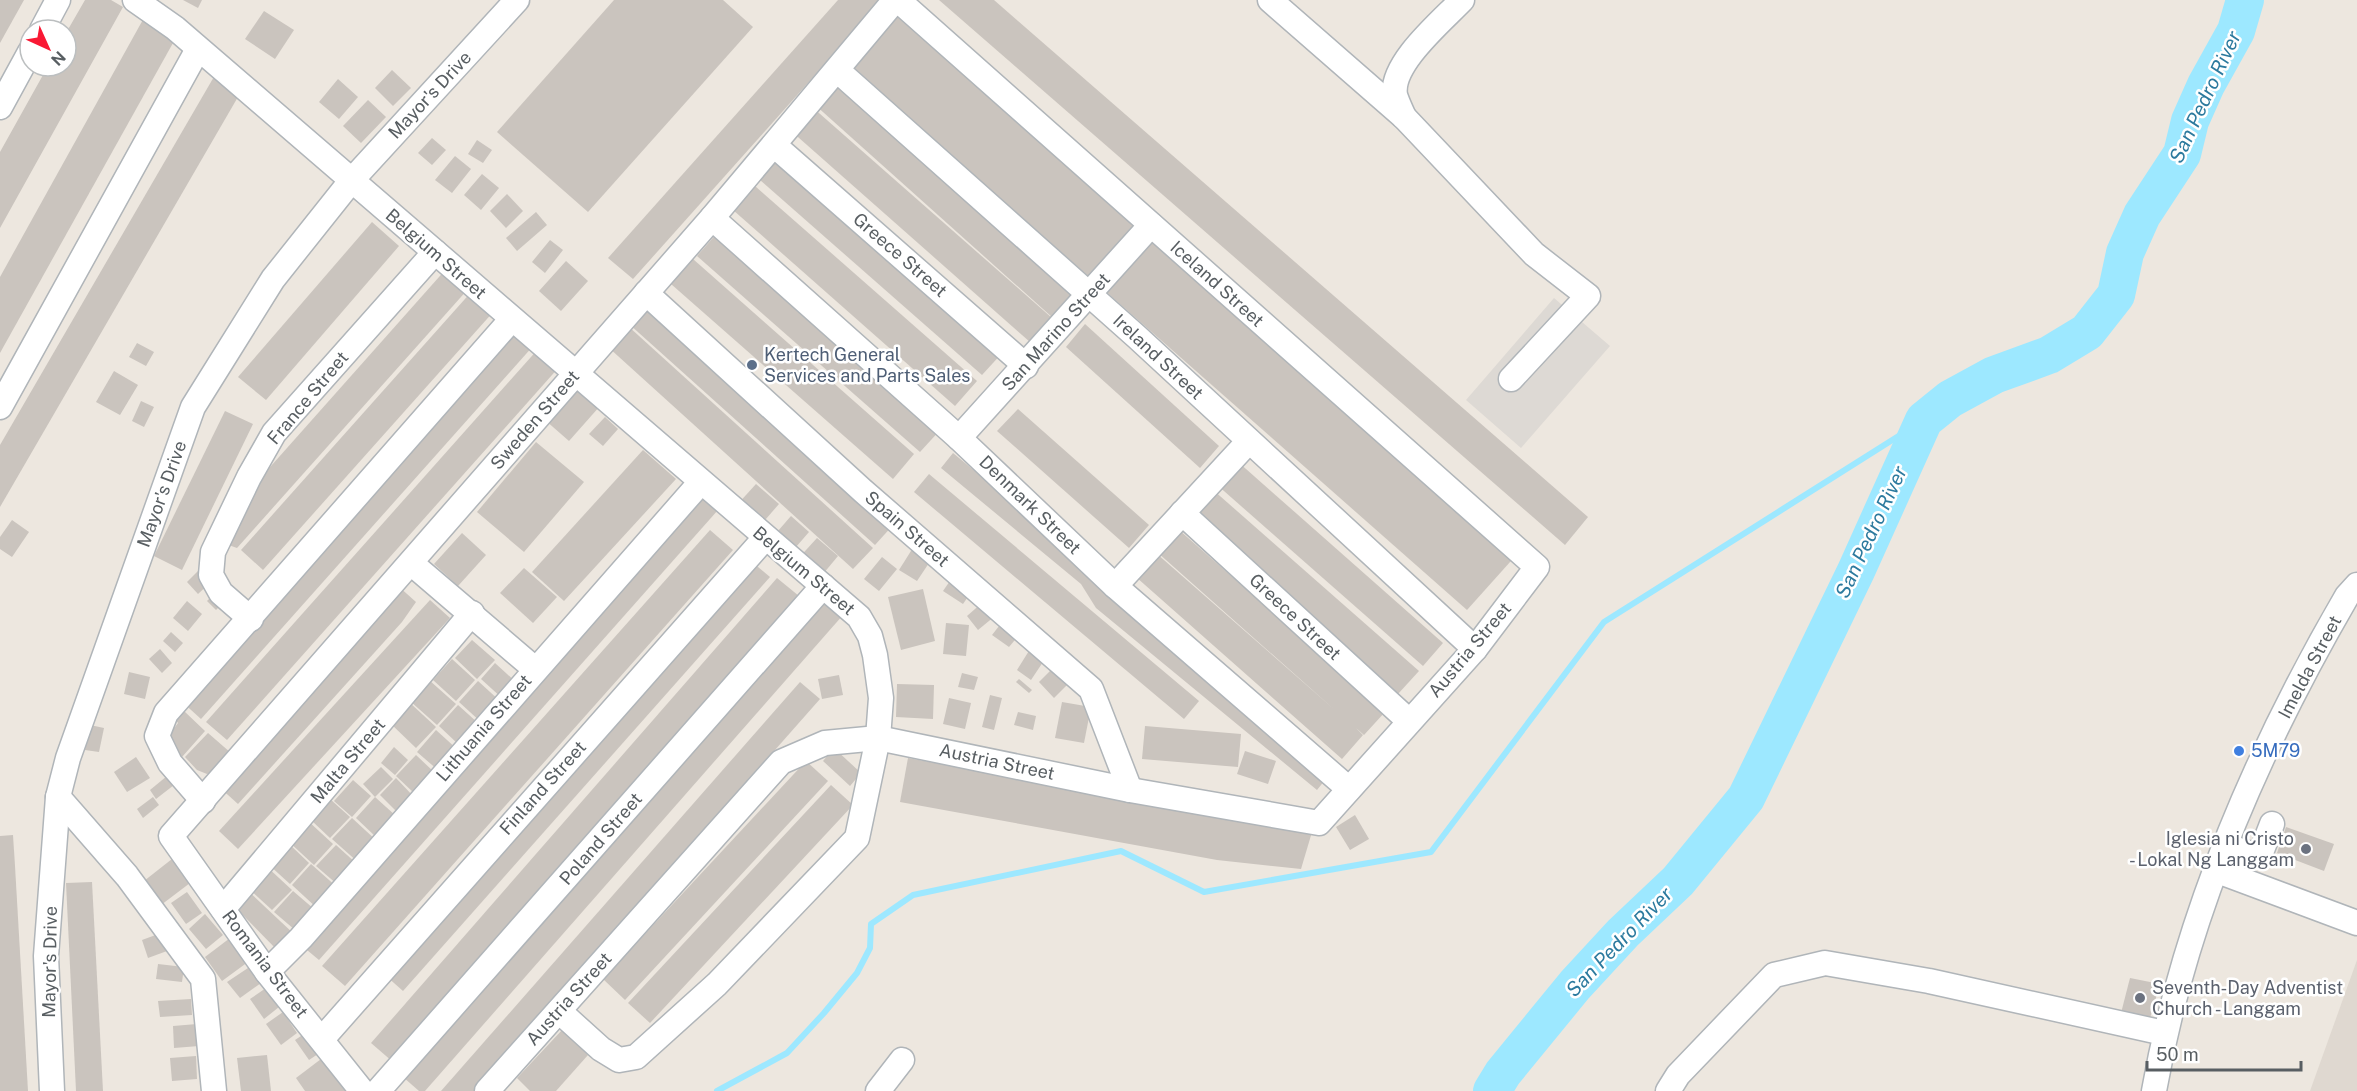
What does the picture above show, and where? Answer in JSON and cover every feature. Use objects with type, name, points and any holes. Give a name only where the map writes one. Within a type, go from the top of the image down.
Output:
[{"type":"street","points":[[48,18],[58,0]]},
{"type":"street","name":"Belgium Street","points":[[135,0],[175,28],[700,483],[859,617],[870,636],[881,698],[879,738],[857,838],[717,984],[636,1058],[619,1060],[559,1011]]},
{"type":"street","name":"Mayor's Drive","points":[[52,1091],[46,956],[58,797],[68,758],[193,407],[273,279],[351,181],[517,0]]},
{"type":"street","name":"Sweden Street","points":[[171,836],[712,218],[896,0]]},
{"type":"street","name":"Iceland Street","points":[[896,0],[1537,567]]},
{"type":"street","points":[[1270,0],[1404,117],[1534,254],[1588,296],[1511,379]]},
{"type":"street","points":[[1404,117],[1395,93],[1398,73],[1416,48],[1462,0]]},
{"type":"street","points":[[0,407],[198,49]]},
{"type":"street","name":"Ireland Street","points":[[837,70],[1090,295],[1474,649]]},
{"type":"street","points":[[0,107],[18,74]]},
{"type":"street","name":"Greece Street","points":[[774,145],[1026,366]]},
{"type":"street","name":"Denmark Street","points":[[712,218],[959,438],[1115,586],[1349,789]]},
{"type":"street","name":"San Marino Street","points":[[959,438],[1151,225]]},
{"type":"street","name":"France Street","points":[[251,618],[221,592],[211,575],[213,552],[249,477],[274,433],[435,252]]},
{"type":"street","name":"Spain Street","points":[[646,293],[863,491],[1090,689],[1130,790]]},
{"type":"street","points":[[203,801],[170,763],[157,736],[166,713],[511,320]]},
{"type":"street","points":[[1115,586],[1248,441]]},
{"type":"street","name":"Lithuania Street","points":[[267,972],[301,938],[700,483]]},
{"type":"street","name":"Greece Street","points":[[1182,513],[1409,722]]},
{"type":"street","name":"Finland Street","points":[[322,1039],[765,538]]},
{"type":"street","points":[[411,563],[536,669]]},
{"type":"street","name":"Austria Street","points":[[487,1091],[781,762],[825,743],[879,738],[1130,790],[1319,823],[1474,649],[1537,567]]},
{"type":"street","name":"Imelda Street","points":[[2154,1091],[2164,1034],[2224,845],[2300,678],[2347,596],[2357,585]]},
{"type":"street","name":"Poland Street","points":[[378,1091],[823,586]]},
{"type":"street","name":"Malta Street","points":[[223,909],[472,613]]},
{"type":"street","points":[[58,797],[128,876],[203,978],[213,1091]]},
{"type":"street","points":[[2224,845],[2253,855],[2262,850],[2272,824]]},
{"type":"street","name":"Romania Street","points":[[171,836],[267,972],[362,1091]]},
{"type":"street","points":[[2215,870],[2357,923]]},
{"type":"street","points":[[1668,1091],[1678,1076],[1774,975],[1825,963],[1929,981],[2164,1034]]},
{"type":"street","points":[[878,1091],[902,1060]]},
{"type":"shaded area","points":[[1554,298],[1610,346],[1521,448],[1466,400]]},
{"type":"shaded area","points":[[2357,960],[2357,1091],[2310,1091]]},
{"type":"building","points":[[0,0],[24,0],[0,43]]},
{"type":"building","points":[[85,0],[111,0],[123,7],[0,228],[0,152],[41,78],[78,78],[78,18],[75,18]]},
{"type":"building","points":[[183,0],[202,0],[198,8]]},
{"type":"building","points":[[614,0],[723,0],[753,27],[588,212],[497,132]]},
{"type":"building","points":[[838,0],[882,0],[633,279],[608,258]]},
{"type":"building","points":[[939,0],[994,0],[1588,517],[1565,545]]},
{"type":"building","points":[[902,8],[1519,552],[1467,610],[850,66]]},
{"type":"building","points":[[264,11],[294,30],[275,59],[245,39]]},
{"type":"building","points":[[145,16],[178,34],[0,353],[0,277]]},
{"type":"building","points":[[392,70],[411,88],[393,106],[375,88]]},
{"type":"building","points":[[215,75],[242,90],[0,507],[0,445]]},
{"type":"building","points":[[338,79],[358,97],[339,119],[319,102]]},
{"type":"building","points":[[835,80],[1075,294],[1053,318],[814,104]]},
{"type":"building","points":[[368,100],[386,117],[361,143],[343,126]]},
{"type":"building","points":[[811,106],[1052,318],[1030,342],[790,130]]},
{"type":"building","points":[[432,138],[446,150],[432,165],[418,153]]},
{"type":"building","points":[[477,140],[492,150],[483,163],[468,154]]},
{"type":"building","points":[[782,155],[1004,351],[982,375],[760,180]]},
{"type":"building","points":[[455,156],[471,169],[452,193],[435,180]]},
{"type":"building","points":[[482,174],[499,188],[481,210],[464,195]]},
{"type":"building","points":[[755,186],[977,381],[955,406],[733,210]]},
{"type":"building","points":[[507,194],[523,211],[506,228],[490,211]]},
{"type":"building","points":[[536,212],[547,225],[517,251],[506,238]]},
{"type":"building","points":[[372,222],[399,246],[266,400],[238,377]]},
{"type":"building","points":[[719,231],[942,428],[920,452],[697,256]]},
{"type":"building","points":[[550,240],[563,250],[545,273],[532,262]]},
{"type":"building","points":[[455,259],[477,279],[237,548],[223,543],[255,484]]},
{"type":"building","points":[[693,259],[914,454],[893,479],[671,284]]},
{"type":"building","points":[[566,261],[588,281],[561,311],[539,291]]},
{"type":"building","points":[[481,281],[503,301],[263,570],[241,550]]},
{"type":"building","points":[[649,302],[894,524],[875,545],[629,324]]},
{"type":"building","points":[[1085,324],[1219,446],[1200,468],[1066,347]]},
{"type":"building","points":[[514,326],[534,345],[201,719],[180,700]]},
{"type":"building","points":[[628,326],[873,548],[853,569],[608,347]]},
{"type":"building","points":[[137,343],[154,352],[146,366],[129,357]]},
{"type":"building","points":[[539,348],[560,366],[227,740],[206,722]]},
{"type":"building","points":[[114,371],[138,385],[120,415],[96,402]]},
{"type":"building","points":[[576,385],[600,406],[569,441],[545,420]]},
{"type":"building","points":[[141,401],[154,407],[144,427],[132,421]]},
{"type":"building","points":[[1018,409],[1149,525],[1129,548],[997,431]]},
{"type":"building","points":[[225,411],[253,424],[182,570],[154,556]]},
{"type":"building","points":[[605,417],[618,429],[603,446],[589,434]]},
{"type":"building","points":[[536,442],[584,482],[524,552],[477,512]]},
{"type":"building","points":[[643,450],[676,479],[564,601],[532,572]]},
{"type":"building","points":[[953,453],[1093,569],[1329,775],[1317,790],[1096,608],[1081,584],[941,468]]},
{"type":"building","points":[[1237,461],[1443,643],[1423,666],[1216,484]]},
{"type":"building","points":[[929,474],[1199,701],[1184,719],[914,492]]},
{"type":"building","points":[[756,484],[779,504],[759,527],[736,506]]},
{"type":"building","points":[[1212,489],[1419,671],[1398,694],[1192,512]]},
{"type":"building","points":[[700,495],[718,510],[319,960],[301,945]]},
{"type":"building","points":[[791,516],[809,532],[789,555],[771,539]]},
{"type":"building","points":[[12,520],[29,532],[12,557],[0,549],[0,537]]},
{"type":"building","points":[[1178,529],[1385,712],[1364,735],[1356,728],[1363,735],[1342,759],[1136,577],[1156,553],[1336,711],[1157,552]]},
{"type":"building","points":[[710,530],[733,550],[345,986],[322,966]]},
{"type":"building","points":[[462,533],[486,555],[458,586],[434,564]]},
{"type":"building","points":[[817,538],[838,556],[818,580],[796,561]]},
{"type":"building","points":[[916,543],[935,554],[917,581],[899,570]]},
{"type":"building","points":[[882,557],[897,569],[879,591],[864,579]]},
{"type":"building","points":[[751,561],[770,577],[403,991],[385,975]]},
{"type":"building","points":[[524,568],[557,597],[533,623],[500,593]]},
{"type":"building","points":[[199,570],[211,582],[198,594],[187,582]]},
{"type":"building","points":[[777,578],[799,596],[393,1062],[371,1043]]},
{"type":"building","points":[[952,578],[972,591],[963,604],[943,591]]},
{"type":"building","points":[[397,585],[416,602],[402,622],[238,804],[218,786]]},
{"type":"building","points":[[923,589],[935,641],[901,650],[888,597]]},
{"type":"building","points":[[218,590],[227,599],[216,610],[207,601]]},
{"type":"building","points":[[430,600],[450,618],[238,849],[219,831]]},
{"type":"building","points":[[824,600],[843,615],[425,1091],[419,1091],[403,1077]]},
{"type":"building","points":[[187,601],[202,614],[188,631],[173,618]]},
{"type":"building","points":[[983,602],[995,616],[978,630],[967,616]]},
{"type":"building","points":[[1003,621],[1020,634],[1009,647],[992,635]]},
{"type":"building","points":[[946,623],[969,625],[966,656],[943,654]]},
{"type":"building","points":[[171,632],[183,643],[175,652],[163,641]]},
{"type":"building","points":[[472,640],[495,660],[477,679],[455,658]]},
{"type":"building","points":[[1032,646],[1047,656],[1031,680],[1017,670]]},
{"type":"building","points":[[160,649],[172,663],[162,673],[149,659]]},
{"type":"building","points":[[452,659],[475,680],[456,701],[433,680]]},
{"type":"building","points":[[495,663],[517,683],[503,699],[481,679]]},
{"type":"building","points":[[1057,664],[1073,679],[1054,698],[1039,682]]},
{"type":"building","points":[[129,672],[150,677],[145,699],[124,694]]},
{"type":"building","points":[[962,673],[978,677],[974,690],[958,687]]},
{"type":"building","points":[[839,675],[843,695],[822,699],[818,679]]},
{"type":"building","points":[[1019,679],[1032,690],[1029,693],[1016,682]]},
{"type":"building","points":[[429,680],[456,704],[437,725],[410,701]]},
{"type":"building","points":[[478,681],[501,702],[482,723],[459,702]]},
{"type":"building","points":[[800,682],[820,699],[474,1091],[441,1091]]},
{"type":"building","points":[[897,684],[934,685],[933,719],[896,717]]},
{"type":"building","points":[[990,695],[1002,698],[994,730],[982,727]]},
{"type":"building","points":[[949,698],[971,703],[965,729],[943,724]]},
{"type":"building","points":[[409,702],[436,727],[416,748],[390,723]]},
{"type":"building","points":[[1062,702],[1091,707],[1084,743],[1055,738]]},
{"type":"building","points":[[458,705],[478,723],[458,744],[439,726]]},
{"type":"building","points":[[184,711],[205,731],[182,757],[170,748],[167,738],[178,723],[175,719]]},
{"type":"building","points":[[1018,712],[1036,716],[1033,730],[1014,725]]},
{"type":"building","points":[[90,725],[104,728],[99,752],[85,750]]},
{"type":"building","points":[[1145,726],[1241,734],[1238,767],[1142,759]]},
{"type":"building","points":[[436,730],[458,750],[439,771],[417,752]]},
{"type":"building","points":[[208,733],[231,753],[213,772],[207,774],[197,770],[185,757]]},
{"type":"building","points":[[394,747],[408,760],[395,775],[381,763]]},
{"type":"building","points":[[834,748],[861,773],[850,786],[823,761]]},
{"type":"building","points":[[1245,751],[1276,761],[1268,784],[1237,774]]},
{"type":"building","points":[[416,755],[434,772],[414,793],[396,776]]},
{"type":"building","points":[[136,757],[150,778],[127,792],[114,772]]},
{"type":"building","points":[[908,758],[1312,832],[1301,869],[1217,860],[900,802]]},
{"type":"building","points":[[806,761],[828,781],[625,1000],[603,979]]},
{"type":"building","points":[[381,767],[393,779],[375,797],[363,784]]},
{"type":"building","points":[[167,776],[174,785],[156,799],[150,790]]},
{"type":"building","points":[[396,778],[414,797],[398,813],[380,795]]},
{"type":"building","points":[[353,780],[371,796],[352,817],[334,801]]},
{"type":"building","points":[[831,785],[853,805],[650,1023],[628,1003]]},
{"type":"building","points":[[153,797],[159,805],[143,818],[137,809]]},
{"type":"building","points":[[375,797],[396,816],[376,837],[356,818]]},
{"type":"building","points":[[330,799],[350,817],[330,838],[311,820]]},
{"type":"building","points":[[1355,815],[1369,839],[1350,850],[1336,827]]},
{"type":"building","points":[[352,818],[378,842],[359,863],[332,839]]},
{"type":"building","points":[[307,820],[333,844],[314,865],[288,841]]},
{"type":"building","name":"Iglesia ni Cristo - Lokal Ng Langgam","points":[[2286,827],[2334,844],[2324,871],[2277,853]]},
{"type":"building","points":[[13,835],[28,1091],[0,1091],[0,836]]},
{"type":"building","points":[[287,842],[309,863],[290,884],[268,864]]},
{"type":"building","points":[[336,845],[357,864],[338,885],[316,866]]},
{"type":"building","points":[[172,859],[190,883],[161,905],[144,881]]},
{"type":"building","points":[[311,864],[338,888],[318,909],[292,885]]},
{"type":"building","points":[[265,865],[292,890],[272,910],[246,886]]},
{"type":"building","points":[[92,882],[103,1091],[76,1091],[66,883]]},
{"type":"building","points":[[245,888],[295,935],[279,952],[238,910]]},
{"type":"building","points":[[293,891],[314,909],[295,930],[274,912]]},
{"type":"building","points":[[187,892],[202,913],[186,924],[171,903]]},
{"type":"building","points":[[205,914],[223,935],[206,949],[189,929]]},
{"type":"building","points":[[161,933],[167,951],[148,958],[142,940]]},
{"type":"building","points":[[234,935],[252,959],[222,981],[205,957]]},
{"type":"building","points":[[158,964],[184,967],[182,982],[156,979]]},
{"type":"building","points":[[251,966],[261,983],[240,998],[227,982]]},
{"type":"building","name":"Seventh-Day Adventist Church - Langgam","points":[[2130,978],[2160,984],[2150,1018],[2121,1013]]},
{"type":"building","points":[[266,988],[279,1007],[264,1019],[250,999]]},
{"type":"building","points":[[191,999],[192,1015],[160,1017],[158,1001]]},
{"type":"building","points":[[283,1012],[297,1033],[281,1045],[266,1024]]},
{"type":"building","points":[[197,1024],[199,1046],[174,1048],[173,1026]]},
{"type":"building","points":[[563,1029],[588,1055],[556,1091],[530,1091],[517,1078]]},
{"type":"building","points":[[307,1032],[321,1052],[309,1060],[295,1040]]},
{"type":"building","points":[[267,1055],[271,1091],[241,1091],[237,1058]]},
{"type":"building","points":[[196,1056],[197,1079],[172,1081],[170,1058]]},
{"type":"building","points":[[325,1056],[351,1091],[305,1091],[296,1078]]},
{"type":"waterway","name":"San Pedro River","points":[[1492,1091],[1503,1073],[1575,985],[1623,933],[1678,881],[1746,798],[1856,571],[1924,420],[1950,399],[1994,375],[2049,355],[2087,332],[2116,295],[2125,253],[2142,215],[2182,154],[2190,121],[2206,85],[2236,31],[2245,0]]},
{"type":"waterway","points":[[717,1091],[787,1053],[857,973],[870,948],[871,924],[913,895],[1121,851],[1204,892],[1431,852],[1604,622],[1924,420]]},
{"type":"place","name":"Kertech General Services and Parts Sales","points":[[752,365]]},
{"type":"place","name":"5M79","points":[[2239,751]]},
{"type":"place","name":"Iglesia ni Cristo - Lokal Ng Langgam","points":[[2306,849]]},
{"type":"place","name":"Seventh-Day Adventist Church - Langgam","points":[[2140,998]]}]
